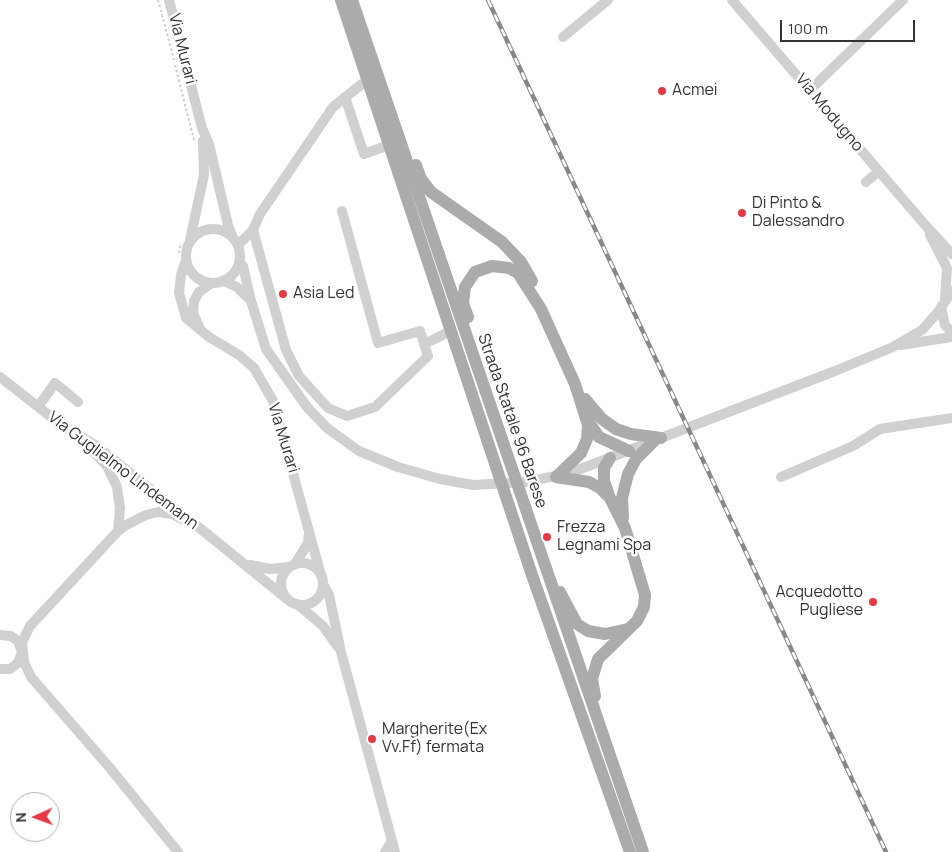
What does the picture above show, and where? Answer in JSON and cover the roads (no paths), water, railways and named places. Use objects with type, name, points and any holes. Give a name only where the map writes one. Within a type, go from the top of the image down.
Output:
[{"type":"main road","name":"Strada Statale 96 Barese","points":[[341,0],[533,578],[630,852]]},
{"type":"main road","name":"Strada Statale 96 Barese","points":[[352,0],[520,497],[643,852]]},
{"type":"main road","points":[[383,93],[397,110],[418,172],[426,186],[441,201],[492,232],[514,254],[528,274],[541,309],[576,384],[587,419],[599,437],[629,451]]},
{"type":"main road","points":[[490,406],[482,360],[464,303],[464,292],[468,281],[476,272],[486,267],[498,266],[513,270],[523,278],[541,309]]},
{"type":"main road","points":[[576,384],[594,412],[609,425],[631,434],[660,439]]},
{"type":"main road","points":[[553,478],[581,453],[587,439],[587,419]]},
{"type":"main road","points":[[625,528],[622,498],[625,482],[636,459],[660,439]]},
{"type":"main road","points":[[610,458],[606,464],[604,474],[610,498],[625,528],[645,596],[640,617],[601,654],[595,666],[592,679],[624,797]]},
{"type":"main road","points":[[553,478],[589,482],[600,488],[610,498]]},
{"type":"main road","points":[[520,497],[546,548],[561,595],[577,624],[588,631],[599,634],[611,634],[630,628]]},
{"type":"street","name":"Via Murari","points":[[169,0],[228,225],[236,241]]},
{"type":"street","points":[[563,37],[608,0]]},
{"type":"street","name":"Via Modugno","points":[[732,0],[952,254]]},
{"type":"street","points":[[810,90],[903,0]]},
{"type":"street","points":[[236,241],[252,230],[260,214],[328,114],[345,97],[368,80]]},
{"type":"street","points":[[345,97],[364,154],[389,145]]},
{"type":"street","name":"Via Murari","points":[[190,240],[204,176],[202,128]]},
{"type":"street","points":[[866,182],[879,171]]},
{"type":"street","points":[[252,230],[286,350],[298,376],[328,408],[347,416],[375,407],[428,356],[420,331],[378,343],[342,211]]},
{"type":"street","name":"Via Modugno","points":[[926,226],[950,264],[943,303]]},
{"type":"street","points":[[200,330],[194,313],[194,301],[199,292],[212,283],[224,281],[236,269],[239,261],[236,241],[219,229],[211,228],[196,234],[190,240],[186,260],[195,276],[212,283]]},
{"type":"street","name":"Via Murari","points":[[186,260],[179,284],[179,301],[186,318],[200,330],[240,354],[254,368],[265,384],[282,429],[322,579],[329,596],[341,652],[395,852]]},
{"type":"street","points":[[239,261],[243,266],[250,301],[266,349],[307,407],[327,428],[359,451],[418,474],[440,480],[488,485],[553,478],[747,406],[893,347],[922,330],[952,291]]},
{"type":"street","points":[[224,281],[237,288],[250,301]]},
{"type":"street","points":[[943,303],[945,325],[952,333]]},
{"type":"street","points":[[424,344],[451,331]]},
{"type":"street","points":[[893,347],[952,337]]},
{"type":"street","name":"Via Guglielmo Lindemann","points":[[2,379],[60,424],[95,445],[246,564]]},
{"type":"street","points":[[38,407],[55,383],[78,402]]},
{"type":"street","points":[[781,477],[853,446],[880,429],[952,418]]},
{"type":"street","points":[[60,424],[99,457],[114,478],[120,508],[118,531]]},
{"type":"street","points":[[1,670],[18,664],[22,652],[24,634],[118,531],[146,515],[158,512],[172,514],[200,528]]},
{"type":"street","points":[[286,598],[281,583],[282,577],[308,543],[309,532]]},
{"type":"street","name":"Via Murari","points":[[246,564],[323,626],[341,652]]},
{"type":"street","points":[[246,564],[270,568],[309,564],[322,579],[316,600],[304,605],[297,604]]},
{"type":"street","points":[[0,635],[11,636],[18,641],[26,670],[31,677],[110,768],[178,852]]},
{"type":"street","points":[[385,852],[392,841]]},
{"type":"railway","points":[[488,0],[886,852]]},
{"type":"place","name":"Acmei","points":[[662,91]]},
{"type":"place","name":"Di Pinto & Dalessandro","points":[[742,213]]},
{"type":"place","name":"Asia Led","points":[[283,294]]},
{"type":"place","name":"Frezza Legnami Spa","points":[[547,537]]},
{"type":"place","name":"Acquedotto Pugliese","points":[[873,602]]},
{"type":"place","name":"Margherite(Ex Vv.Ff) fermata","points":[[372,739]]}]
